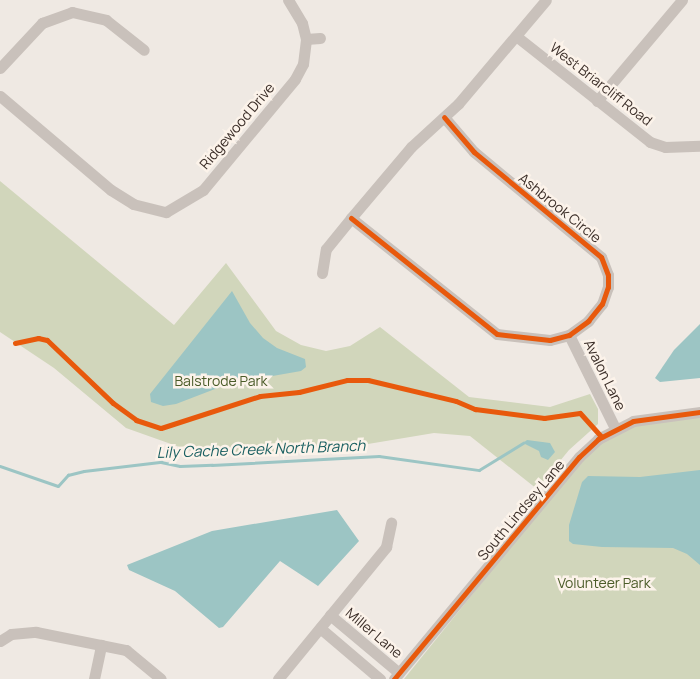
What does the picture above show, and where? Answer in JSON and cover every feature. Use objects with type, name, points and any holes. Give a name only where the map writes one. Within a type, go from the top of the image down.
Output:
[{"type":"street","name":"Ridgewood Drive","points":[[166,212],[203,190],[291,86],[303,64],[306,39],[302,23],[288,0]]},
{"type":"street","points":[[322,273],[326,249],[351,218],[411,146],[444,117],[546,0]]},
{"type":"street","points":[[597,101],[682,0]]},
{"type":"street","points":[[0,68],[28,34],[42,23],[72,6],[106,20],[144,50]]},
{"type":"street","name":"West Briarcliff Road","points":[[516,36],[650,142],[665,147],[700,148]]},
{"type":"street","points":[[306,39],[320,38]]},
{"type":"street","points":[[0,96],[111,190],[133,204],[166,212],[166,224]]},
{"type":"street","name":"Ashbrook Circle","points":[[444,117],[474,152],[596,252],[605,265],[608,287],[602,304],[569,335]]},
{"type":"street","points":[[351,218],[488,330],[504,336],[541,341],[569,335]]},
{"type":"street","name":"Avalon Lane","points":[[569,335],[615,428]]},
{"type":"street","name":"South Lindsey Lane","points":[[396,676],[579,457],[615,428],[633,421],[700,412]]},
{"type":"street","points":[[278,679],[386,547],[391,523]]},
{"type":"street","name":"Miller Lane","points":[[330,615],[396,676]]},
{"type":"street","points":[[320,628],[380,679]]},
{"type":"street","points":[[0,641],[11,634],[36,632],[126,650],[161,679]]},
{"type":"street","points":[[94,679],[101,645]]},
{"type":"green space","name":"Balstrode Park","points":[[0,181],[174,325],[226,263],[276,331],[301,345],[326,351],[350,346],[380,327],[469,397],[550,407],[590,394],[598,409],[598,424],[569,450],[537,489],[470,436],[434,433],[338,449],[202,455],[126,428],[54,368],[0,332]]},
{"type":"green space","name":"Volunteer Park","points":[[700,416],[700,679],[404,679],[598,439],[615,428]]},
{"type":"water","points":[[232,291],[250,323],[263,338],[277,348],[305,359],[306,367],[301,371],[228,384],[176,404],[163,406],[151,402],[150,394]]},
{"type":"water","points":[[700,324],[700,378],[660,382],[655,378],[674,350]]},
{"type":"water","points":[[527,440],[550,443],[555,452],[548,460],[541,457],[539,451],[523,443]]},
{"type":"water","points":[[700,470],[700,565],[687,554],[673,548],[602,547],[573,544],[569,541],[569,525],[582,482],[588,476],[640,477]]},
{"type":"water","points":[[337,510],[359,541],[318,586],[280,561],[223,627],[219,628],[175,591],[129,570],[127,565],[212,531]]},
{"type":"waterway","name":"Lily Cache Creek North Branch","points":[[0,466],[58,486],[68,475],[84,471],[161,462],[180,466],[379,456],[479,470],[523,443]]},
{"type":"cycle path","points":[[351,218],[497,334],[550,340],[569,335],[588,321],[602,304],[608,287],[608,275],[601,257],[474,152],[444,117]]},
{"type":"cycle path","points":[[15,343],[38,338],[47,340],[113,403],[136,420],[161,428],[260,396],[299,392],[347,380],[368,380],[456,401],[475,409],[544,418],[580,413],[601,436]]},
{"type":"cycle path","points":[[394,679],[579,457],[598,439],[633,421],[700,412]]}]
